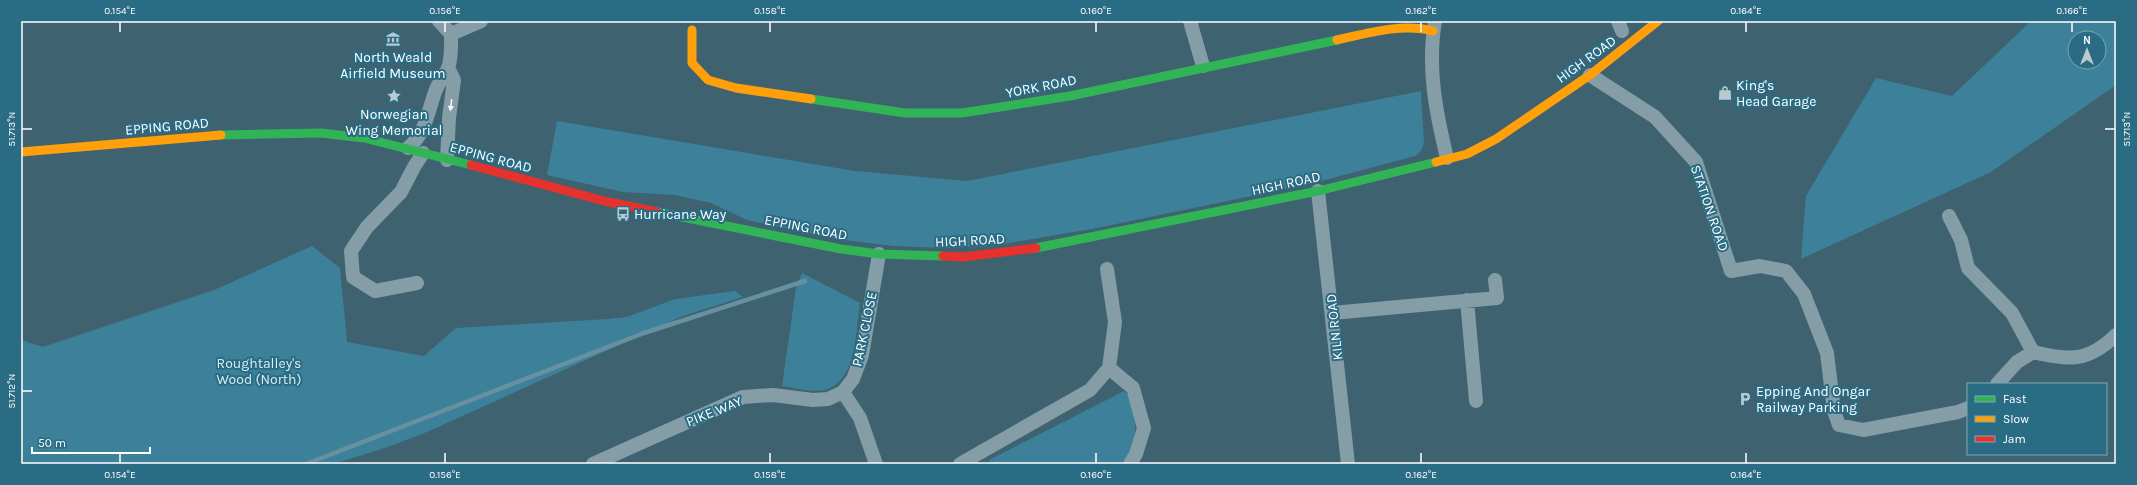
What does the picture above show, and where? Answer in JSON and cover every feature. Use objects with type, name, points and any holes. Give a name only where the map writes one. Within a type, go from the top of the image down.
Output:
[{"type":"main road","name":"HIGH ROAD","points":[[879,254],[963,257],[1040,248],[1318,191],[1467,154],[1496,139],[1590,75],[1658,21]]},
{"type":"main road","name":"YORK ROAD","points":[[692,30],[692,63],[708,80],[736,88],[905,113],[962,113],[1005,108],[1070,96],[1203,66],[1378,31],[1434,26]]},
{"type":"main road","name":"EPPING ROAD","points":[[21,152],[238,134],[294,132],[321,133],[364,138],[408,148],[447,160],[629,207],[841,249],[879,254]]},
{"type":"street","points":[[408,148],[416,142],[430,113],[437,87],[448,68],[451,51],[451,34],[440,21]]},
{"type":"street","points":[[451,34],[481,21]]},
{"type":"street","points":[[1190,21],[1203,66]]},
{"type":"street","points":[[1434,26],[1432,84],[1437,116],[1448,158]]},
{"type":"street","points":[[447,160],[454,80],[448,68]]},
{"type":"street","name":"STATION ROAD","points":[[1590,75],[1655,118],[1696,162],[1731,271],[1760,266],[1786,272],[1804,294],[1827,353],[1834,411],[1839,425],[1863,430],[1958,412],[1967,408]]},
{"type":"street","points":[[417,283],[375,291],[352,278],[351,251],[366,227],[402,192],[414,167],[423,153]]},
{"type":"street","name":"KILN ROAD","points":[[1318,191],[1348,464]]},
{"type":"street","points":[[1949,216],[1961,240],[1968,268],[2012,313],[2033,352]]},
{"type":"street","name":"PARK CLOSE","points":[[843,392],[853,379],[862,355],[879,254]]},
{"type":"street","points":[[960,464],[977,460],[1090,390],[1109,368],[1115,322],[1107,269]]},
{"type":"street","points":[[1332,313],[1497,298],[1495,280]]},
{"type":"street","points":[[1467,300],[1476,401]]},
{"type":"street","points":[[1998,383],[2017,362],[2033,352],[2055,357],[2085,357],[2104,346],[2116,335]]},
{"type":"street","points":[[1109,368],[1132,388],[1144,428],[1136,454],[1130,464]]},
{"type":"street","points":[[843,392],[860,418],[876,464]]},
{"type":"street","name":"PIKE WAY","points":[[593,464],[743,397],[773,395],[813,400],[828,399],[843,392]]},
{"type":"green space","points":[[2031,21],[2116,21],[2116,85],[1991,172],[1801,259],[1806,196],[1876,78],[1952,96]]},
{"type":"green space","points":[[1421,91],[1424,144],[1421,151],[1415,156],[1314,183],[1092,229],[997,245],[945,248],[894,246],[844,240],[747,220],[711,203],[675,195],[623,192],[547,175],[557,121],[855,171],[967,181]]},
{"type":"green space","name":"Roughtalley's Wood (North)","points":[[312,246],[340,268],[347,342],[424,356],[456,328],[627,317],[675,299],[735,291],[743,297],[683,316],[427,432],[385,448],[333,464],[21,464],[21,340],[43,347],[214,290]]},
{"type":"green space","points":[[802,273],[860,303],[856,339],[850,364],[845,375],[838,383],[828,389],[817,391],[782,386],[796,288]]},
{"type":"green space","points":[[1124,391],[1129,395],[1134,409],[1135,434],[1131,450],[1121,464],[991,464],[989,460]]},
{"type":"waterway","points":[[306,464],[644,333],[805,281]]},
{"type":"traffic: fast","points":[[811,99],[905,113],[962,113],[1070,96],[1337,40]]},
{"type":"traffic: fast","points":[[221,135],[321,133],[364,138],[471,165]]},
{"type":"traffic: fast","points":[[1036,248],[1318,191],[1436,162]]},
{"type":"traffic: fast","points":[[657,212],[841,249],[879,254],[943,256]]},
{"type":"traffic: slow","points":[[1436,162],[1467,154],[1496,139],[1590,75],[1658,21]]},
{"type":"traffic: slow","points":[[1337,40],[1397,28],[1433,31]]},
{"type":"traffic: slow","points":[[692,30],[692,63],[708,80],[736,88],[811,99]]},
{"type":"traffic: slow","points":[[21,152],[221,135]]},
{"type":"traffic: jam","points":[[471,165],[604,201],[657,212]]},
{"type":"traffic: jam","points":[[943,256],[963,257],[1036,248]]},
{"type":"place","name":"North Weald Airfield Museum","points":[[393,39]]},
{"type":"place","name":"King's Head Garage","points":[[1725,93]]},
{"type":"place","name":"Norwegian Wing Memorial","points":[[394,96]]},
{"type":"place","name":"Hurricane Way","points":[[623,214]]},
{"type":"place","name":"Epping And Ongar Railway Parking","points":[[1745,399]]}]
